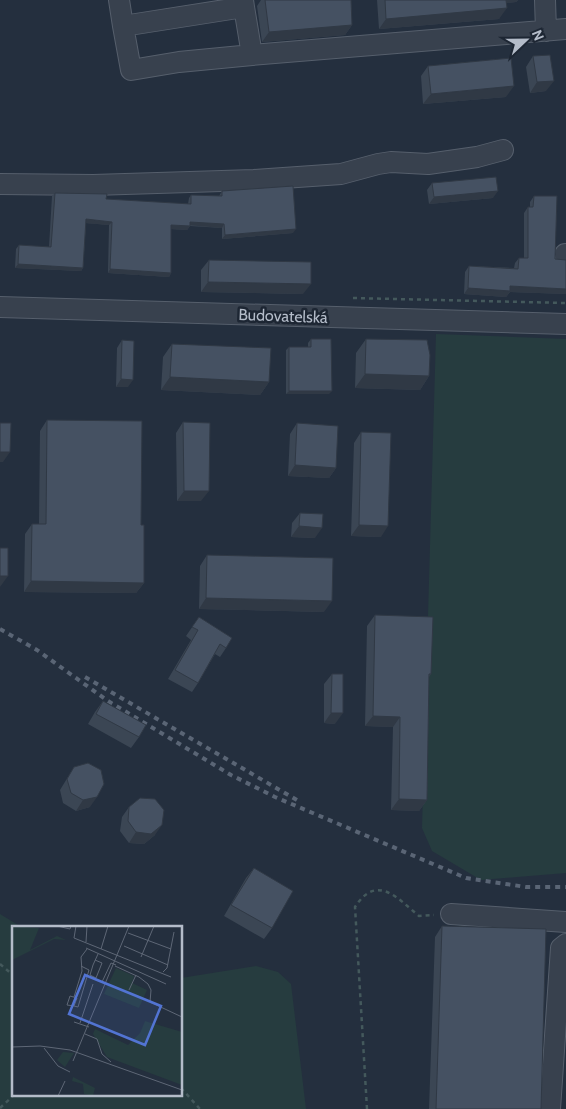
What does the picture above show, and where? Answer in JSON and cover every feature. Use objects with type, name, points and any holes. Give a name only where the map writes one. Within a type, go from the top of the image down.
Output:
[{"type":"street","points":[[119,0],[131,70],[179,62],[252,55],[566,29]]},
{"type":"street","points":[[546,0],[546,31]]},
{"type":"street","points":[[123,26],[244,4],[252,55]]},
{"type":"street","points":[[0,184],[112,184],[322,176],[347,173],[391,162],[428,164],[458,161],[503,150]]},
{"type":"street","name":"Budovatelská","points":[[0,307],[566,324]]},
{"type":"street","points":[[451,914],[566,922]]},
{"type":"street","points":[[550,1109],[561,948],[566,944]]},
{"type":"path","points":[[367,1109],[355,907],[363,895],[374,889],[391,892],[419,916],[451,914]]},
{"type":"path","points":[[0,964],[12,974]]},
{"type":"path","points":[[182,1089],[200,1109]]},
{"type":"path","points":[[0,1108],[13,1096]]},
{"type":"green space","points":[[436,334],[566,339],[566,873],[481,880],[432,851],[422,828]]},
{"type":"green space","points":[[0,914],[20,926],[12,926],[12,1096],[182,1096],[182,978],[256,966],[278,972],[291,984],[306,1109],[0,1109]]},
{"type":"building","points":[[265,0],[351,0],[352,25],[269,32]]},
{"type":"building","points":[[385,0],[506,0],[507,8],[386,19]]},
{"type":"building","points":[[550,55],[554,81],[537,82],[533,56]]},
{"type":"building","points":[[511,58],[514,86],[431,94],[428,66]]},
{"type":"building","points":[[496,177],[498,191],[434,197],[432,183]]},
{"type":"building","points":[[293,186],[296,229],[225,235],[224,224],[190,222],[190,226],[171,225],[171,273],[110,269],[112,222],[86,219],[83,268],[18,264],[19,245],[51,247],[55,193],[107,194],[106,199],[191,204],[191,195],[222,196],[222,191]]},
{"type":"building","points":[[534,196],[557,196],[555,259],[566,260],[566,289],[510,286],[510,291],[468,288],[469,266],[518,269],[519,258],[528,258],[528,207],[533,207]]},
{"type":"building","points":[[209,260],[311,262],[311,284],[208,282]]},
{"type":"building","points":[[311,339],[331,339],[332,391],[289,391],[289,347],[311,347]]},
{"type":"building","points":[[366,339],[427,340],[430,355],[429,376],[365,374]]},
{"type":"building","points":[[122,340],[134,341],[133,380],[121,379]]},
{"type":"building","points":[[172,344],[271,348],[269,382],[170,377]]},
{"type":"building","points":[[47,420],[142,421],[141,525],[144,525],[144,583],[31,581],[32,524],[46,524]]},
{"type":"building","points":[[183,422],[210,423],[209,491],[184,491]]},
{"type":"building","points":[[0,423],[11,423],[10,452],[0,452]]},
{"type":"building","points":[[297,423],[338,426],[336,468],[295,465]]},
{"type":"building","points":[[361,432],[391,433],[388,526],[359,525]]},
{"type":"building","points":[[300,513],[323,514],[322,528],[299,526]]},
{"type":"building","points":[[0,548],[8,548],[8,576],[0,576]]},
{"type":"building","points":[[207,555],[333,558],[332,601],[206,598]]},
{"type":"building","points":[[375,615],[433,617],[431,674],[429,674],[427,800],[399,799],[400,717],[373,716]]},
{"type":"building","points":[[199,617],[232,638],[226,648],[220,644],[198,683],[175,670],[198,630],[192,627]]},
{"type":"building","points":[[332,674],[343,674],[343,713],[331,713]]},
{"type":"building","points":[[103,701],[146,725],[139,737],[96,714]]},
{"type":"building","points":[[88,763],[101,770],[104,784],[97,797],[83,800],[71,793],[67,779],[74,767]]},
{"type":"building","points":[[140,798],[155,799],[164,810],[162,825],[151,834],[136,832],[128,821],[129,807]]},
{"type":"building","points":[[254,868],[293,891],[272,928],[231,905]]},
{"type":"building","points":[[442,926],[546,929],[541,1109],[436,1109]]},
{"type":"railway","points":[[0,629],[37,650],[108,701],[231,775],[275,797],[466,878],[526,887],[566,887]]},
{"type":"railway","points":[[85,677],[297,800]]}]
